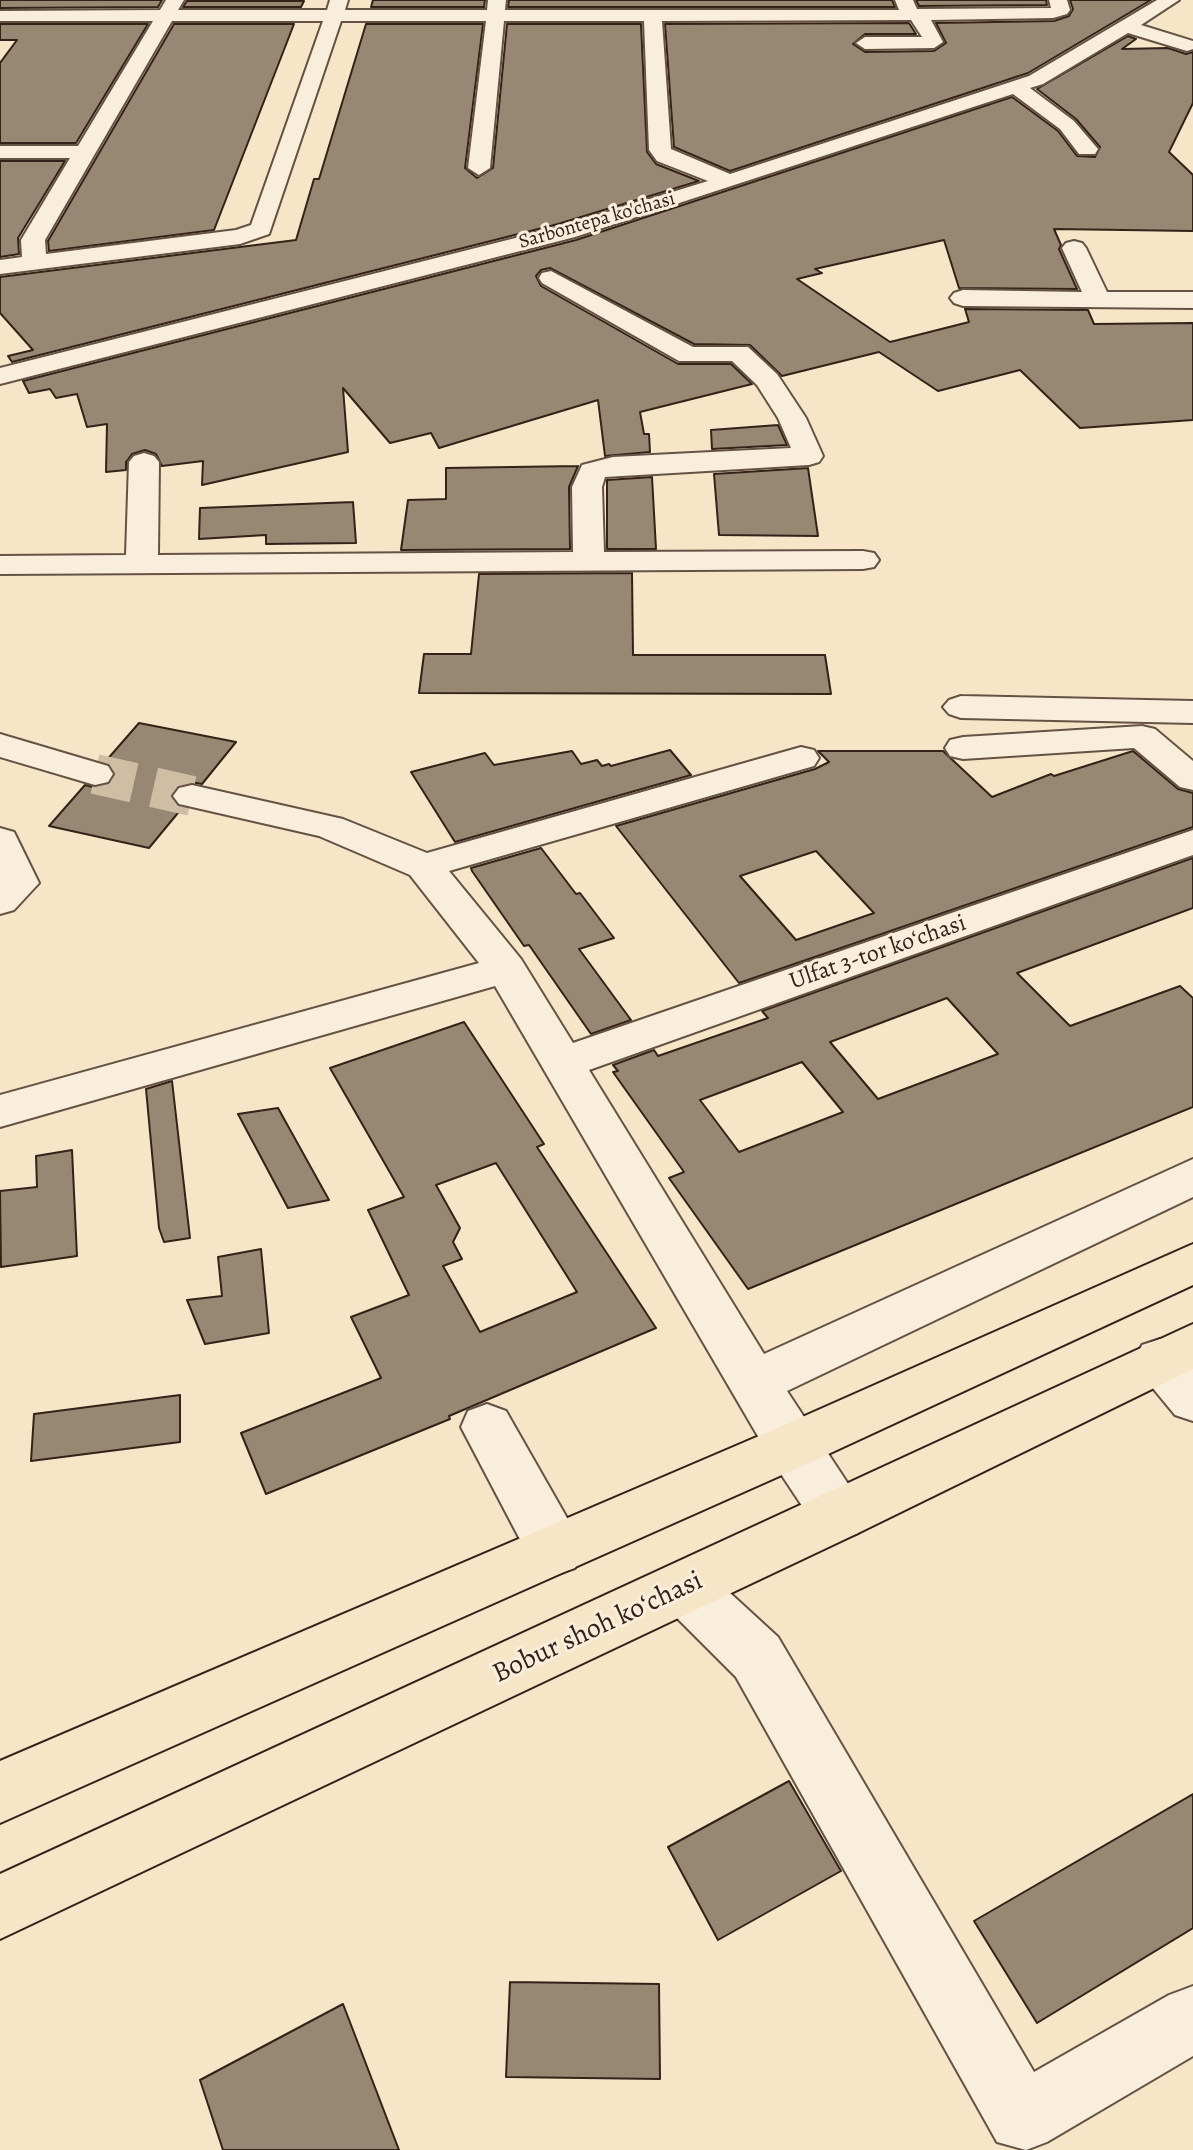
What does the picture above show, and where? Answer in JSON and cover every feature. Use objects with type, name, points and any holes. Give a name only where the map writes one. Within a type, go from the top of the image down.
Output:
[{"type":"main road","points":[[0,1792],[792,1446],[1193,1263]]},
{"type":"main road","name":"Bobur shoh koʻchasi","points":[[0,1907],[839,1516],[1182,1368]]},
{"type":"street","points":[[7,35],[49,0]]},
{"type":"street","points":[[0,16],[170,9],[335,8],[623,8],[653,17],[758,8],[908,7],[1053,13],[1061,10],[1058,0]]},
{"type":"street","points":[[842,44],[934,42],[920,17],[908,7]]},
{"type":"street","points":[[1176,7],[1170,21],[1190,41]]},
{"type":"street","name":"Sarbontepa ko'chasi","points":[[0,376],[567,232],[729,182],[1017,88],[1036,80],[1114,31],[1176,7]]},
{"type":"street","points":[[0,267],[240,237],[261,229],[335,8]]},
{"type":"street","points":[[479,168],[496,8]]},
{"type":"street","points":[[35,263],[33,240],[170,9]]},
{"type":"street","points":[[653,17],[663,45],[660,150],[665,156],[729,182]]},
{"type":"street","points":[[1075,31],[1114,31],[1190,41]]},
{"type":"street","points":[[1017,88],[1067,125],[1087,149]]},
{"type":"street","points":[[0,152],[86,152]]},
{"type":"street","points":[[1074,248],[1098,299]]},
{"type":"street","points":[[551,278],[688,355],[739,353],[767,380],[792,418],[809,456],[613,466],[592,471],[587,487],[589,561]]},
{"type":"street","points":[[963,298],[1193,300]]},
{"type":"street","points":[[1038,323],[1081,318],[1193,318]]},
{"type":"street","points":[[142,562],[144,462]]},
{"type":"street","points":[[0,565],[863,560]]},
{"type":"street","points":[[961,707],[1193,712]]},
{"type":"street","points":[[963,748],[1142,737],[1193,779]]},
{"type":"street","points":[[0,745],[95,774]]},
{"type":"street","points":[[424,866],[801,758]]},
{"type":"street","points":[[192,796],[330,827],[424,866],[506,969],[792,1446],[839,1516]]},
{"type":"street","points":[[0,840],[19,883],[0,901],[5,915],[0,916]]},
{"type":"street","name":"Ulfat 3-tor koʻchasi","points":[[563,1063],[1193,842]]},
{"type":"street","points":[[0,1111],[506,969]]},
{"type":"street","points":[[755,1382],[1193,1177]]},
{"type":"street","points":[[487,1427],[555,1550]]},
{"type":"street","points":[[685,1588],[757,1657],[1022,2117],[1193,2019]]},
{"type":"building","points":[[0,0],[162,0],[158,7],[0,8]]},
{"type":"building","points":[[373,0],[485,0],[484,7],[371,7]]},
{"type":"building","points":[[509,0],[892,0],[895,7],[508,7]]},
{"type":"building","points":[[916,0],[1046,0],[1047,5],[919,6]]},
{"type":"building","points":[[1070,0],[1151,0],[1028,73],[730,171],[674,147],[665,24],[909,23],[916,34],[865,34],[853,44],[865,52],[934,51],[946,43],[936,23],[1054,21],[1069,16],[1073,9]]},
{"type":"building","points":[[187,1],[304,1],[301,7],[183,7]]},
{"type":"building","points":[[0,24],[148,24],[76,143],[0,143],[0,63],[17,40],[0,40]]},
{"type":"building","points":[[174,24],[294,24],[214,230],[49,251],[48,241]]},
{"type":"building","points":[[366,24],[483,24],[465,168],[477,178],[493,168],[507,24],[641,24],[647,152],[656,164],[699,181],[558,224],[12,362],[8,356],[33,350],[0,313],[0,277],[296,240],[314,179],[319,179]]},
{"type":"building","points":[[1128,36],[1136,39],[1122,49],[1168,48],[1186,54],[1193,52],[1193,103],[1169,152],[1193,175],[1193,231],[1054,229],[1061,245],[1059,249],[1077,289],[959,288],[944,240],[815,269],[822,273],[797,279],[890,342],[969,322],[965,309],[1088,310],[1094,324],[1193,323],[1193,420],[1080,428],[1020,370],[938,391],[879,352],[782,376],[750,345],[694,344],[550,268],[541,270],[536,276],[541,286],[678,364],[731,364],[752,384],[640,412],[644,434],[649,434],[650,452],[605,456],[598,400],[439,448],[431,433],[390,443],[343,388],[348,452],[202,485],[203,461],[162,466],[156,454],[145,450],[132,454],[126,462],[126,470],[106,472],[107,424],[87,427],[77,394],[56,398],[50,389],[29,393],[23,381],[576,240],[1012,97],[1058,131],[1077,156],[1095,157],[1100,147],[1076,119],[1037,89]]},
{"type":"building","points":[[0,161],[65,161],[18,238],[19,254],[0,257]]},
{"type":"building","points":[[778,425],[787,445],[712,449],[711,430]]},
{"type":"building","points":[[578,466],[569,487],[570,549],[401,550],[408,500],[446,499],[446,468]]},
{"type":"building","points":[[808,468],[818,536],[719,535],[714,474]]},
{"type":"building","points":[[652,477],[656,549],[607,549],[607,480]]},
{"type":"building","points":[[353,502],[356,543],[266,544],[266,535],[199,539],[200,508]]},
{"type":"building","points":[[632,573],[633,655],[825,655],[831,694],[419,693],[424,654],[471,654],[479,574]]},
{"type":"building","points":[[139,723],[236,742],[202,784],[191,782],[177,786],[170,796],[182,808],[149,848],[49,826],[85,785],[96,788],[111,784],[116,772],[105,762]]},
{"type":"building","points":[[670,750],[691,775],[455,842],[411,772],[485,753],[494,765],[572,751],[581,764],[597,760],[602,766],[611,766]]},
{"type":"building","points":[[818,751],[943,751],[992,797],[1051,774],[1054,776],[1133,751],[1178,789],[1193,793],[1193,827],[739,983],[616,826],[815,769],[829,762]],"holes":[[[816,851],[874,913],[796,940],[740,876]]]},
{"type":"building","points":[[541,848],[614,938],[579,949],[631,1020],[591,1034],[529,945],[524,946],[471,868]]},
{"type":"building","points":[[1193,858],[1193,908],[1017,973],[1070,1026],[1180,986],[1193,998],[1193,1107],[748,1289],[669,1178],[684,1172],[613,1072],[618,1071],[613,1065],[654,1050],[658,1056],[768,1018],[762,1011]],"holes":[[[947,998],[998,1054],[878,1099],[830,1042]],[[802,1062],[843,1112],[739,1152],[700,1100]]]},
{"type":"building","points":[[464,1022],[544,1144],[537,1147],[656,1328],[449,1416],[450,1419],[266,1494],[241,1433],[381,1378],[351,1317],[409,1295],[368,1210],[404,1197],[330,1068]],"holes":[[[496,1163],[577,1292],[480,1332],[443,1266],[462,1259],[453,1242],[460,1228],[436,1185]]]},
{"type":"building","points":[[172,1081],[190,1238],[164,1242],[159,1228],[146,1089]]},
{"type":"building","points":[[278,1108],[329,1200],[288,1208],[238,1114]]},
{"type":"building","points":[[72,1150],[77,1256],[1,1267],[0,1191],[37,1187],[36,1156]]},
{"type":"building","points":[[261,1249],[269,1333],[205,1344],[187,1300],[222,1296],[218,1257]]},
{"type":"building","points":[[180,1395],[180,1442],[31,1461],[34,1414]]},
{"type":"building","points":[[789,1781],[841,1871],[718,1940],[668,1847]]},
{"type":"building","points":[[1193,1794],[1193,1928],[1037,2023],[974,1921]]},
{"type":"building","points":[[510,1982],[659,1984],[660,2079],[506,2077]]},
{"type":"building","points":[[343,2004],[399,2150],[223,2150],[200,2080]]},
{"type":"tunnel","points":[[95,774],[192,796]]}]
